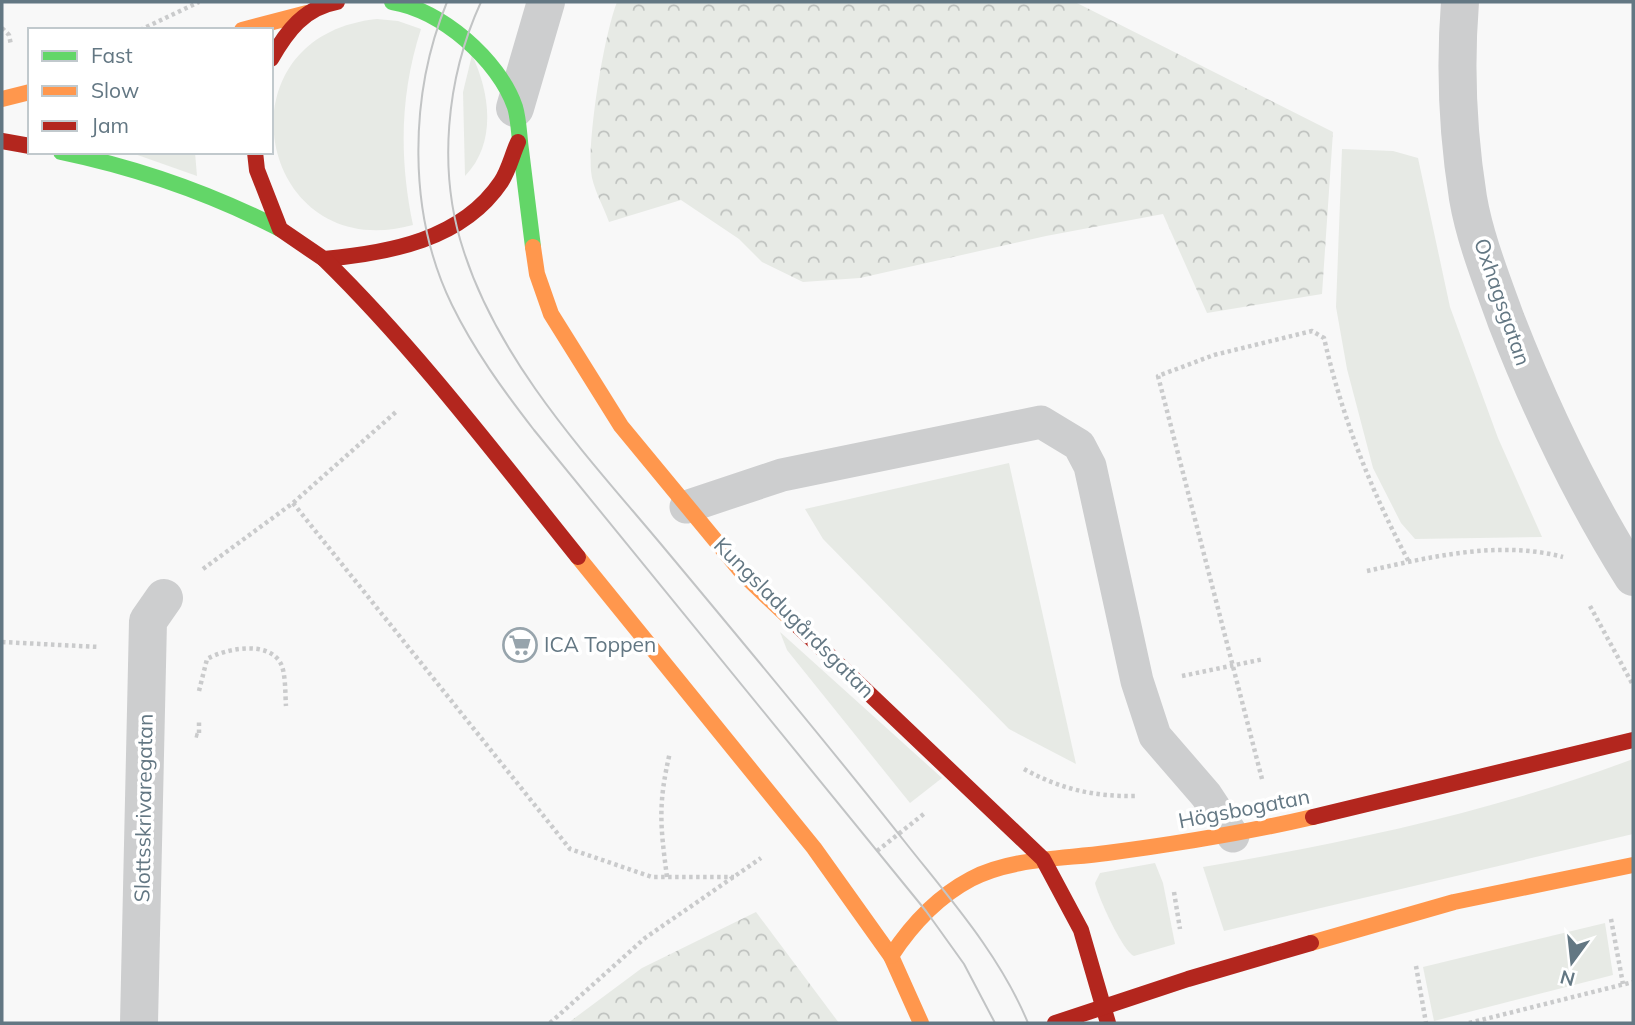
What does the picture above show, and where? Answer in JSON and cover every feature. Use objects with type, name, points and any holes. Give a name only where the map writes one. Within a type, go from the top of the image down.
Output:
[{"type":"street","points":[[249,28],[337,2]]},
{"type":"street","points":[[324,259],[387,252],[429,238],[480,206],[501,182],[516,125],[502,80],[466,40],[413,5],[393,2]]},
{"type":"street","name":"Kungsladugårdsgatan","points":[[546,2],[516,125],[535,263],[551,314],[586,374],[621,426],[744,575],[1043,859],[1081,930],[1105,1005],[1108,1023]]},
{"type":"street","name":"Oxhagsgatan","points":[[1460,2],[1461,112],[1468,200],[1491,280],[1524,366],[1590,507],[1633,577]]},
{"type":"street","points":[[273,55],[284,35],[322,6]]},
{"type":"street","points":[[2,99],[28,92]]},
{"type":"street","points":[[2,141],[28,146]]},
{"type":"street","points":[[70,154],[117,164],[227,202],[280,229],[324,259],[367,301],[433,377],[836,879],[891,956],[921,1023]]},
{"type":"street","points":[[254,154],[257,170],[280,229]]},
{"type":"street","name":"Slottsskrivaregatan","points":[[139,1023],[148,621],[164,597]]},
{"type":"street","name":"Högsbogatan","points":[[891,956],[910,927],[947,894],[974,878],[1043,859],[1233,836],[1633,740]]},
{"type":"street","points":[[1055,1023],[1080,1017],[1105,1005],[1188,979],[1454,902],[1633,865]]},
{"type":"lane","points":[[686,508],[782,475],[1041,422],[1079,445],[1090,466],[1137,681],[1155,736],[1206,795],[1233,836]]},
{"type":"path","points":[[143,28],[200,2]]},
{"type":"path","points":[[1262,780],[1158,376],[1214,355],[1312,331],[1324,338],[1333,376],[1365,471],[1409,562]]},
{"type":"path","points":[[164,597],[293,503],[400,408],[406,417]]},
{"type":"path","points":[[293,503],[570,849],[652,877],[734,877]]},
{"type":"path","points":[[1367,571],[1409,562],[1490,551],[1521,551],[1567,558]]},
{"type":"path","points":[[2,642],[148,649]]},
{"type":"path","points":[[199,694],[207,659],[230,650],[258,649],[275,656],[282,663],[286,706]]},
{"type":"path","points":[[1172,678],[1264,659]]},
{"type":"path","points":[[146,733],[199,736],[199,708]]},
{"type":"path","points":[[667,877],[659,818],[660,798],[668,750],[680,759]]},
{"type":"path","points":[[836,879],[964,783]]},
{"type":"path","points":[[1167,845],[1188,979]]},
{"type":"path","points":[[550,1023],[645,939],[769,853]]},
{"type":"path","points":[[1414,958],[1426,1023]]},
{"type":"path","points":[[1469,1023],[1633,982]]},
{"type":"green space","points":[[617,2],[1075,2],[1333,132],[1322,294],[1207,313],[1163,214],[1046,236],[860,278],[803,282],[762,262],[739,239],[681,200],[609,222],[594,184],[591,155],[594,110],[602,60]]},
{"type":"green space","points":[[377,19],[398,21],[421,29],[409,78],[404,126],[405,175],[413,225],[360,229],[319,213],[290,183],[275,145],[275,103],[292,64],[325,34]]},
{"type":"green space","points":[[472,55],[483,85],[487,117],[482,149],[465,176],[463,92]]},
{"type":"green space","points":[[1342,149],[1393,151],[1418,158],[1450,307],[1498,438],[1542,537],[1415,539],[1401,523],[1373,468],[1347,369],[1336,307]]},
{"type":"green space","points":[[135,154],[195,154],[197,176]]},
{"type":"green space","points":[[1009,463],[1076,764],[1009,729],[823,539],[805,509]]},
{"type":"green space","points":[[780,632],[942,778],[910,803],[787,650]]},
{"type":"green space","points":[[1633,759],[1633,834],[1224,931],[1203,867],[1421,823],[1581,778]]},
{"type":"green space","points":[[1155,863],[1163,883],[1175,944],[1134,956],[1118,935],[1095,883],[1100,873]]},
{"type":"green space","points":[[756,912],[839,1023],[568,1023],[642,968]]},
{"type":"green space","points":[[1605,923],[1613,975],[1434,1021],[1423,967]]},
{"type":"tram line","points":[[447,2],[434,38],[425,76],[418,154],[427,232],[437,269],[461,322],[490,369],[534,430],[926,911],[964,964],[995,1023]]},
{"type":"tram line","points":[[481,2],[469,31],[453,93],[448,158],[450,190],[464,252],[480,294],[500,334],[550,410],[578,446],[846,768],[956,906],[989,951],[1017,998],[1028,1023]]},
{"type":"traffic: fast","points":[[392,2],[429,15],[448,26],[482,55],[507,89],[517,117],[533,247]]},
{"type":"traffic: fast","points":[[69,154],[173,183],[280,229]]},
{"type":"traffic: slow","points":[[250,28],[307,13]]},
{"type":"traffic: slow","points":[[2,99],[28,92]]},
{"type":"traffic: slow","points":[[533,247],[537,274],[551,314],[621,426],[744,575],[798,626]]},
{"type":"traffic: slow","points":[[578,557],[814,848],[891,956],[921,1023]]},
{"type":"traffic: slow","points":[[891,956],[917,922],[936,903],[959,886],[987,872],[1037,860],[1185,842],[1313,817]]},
{"type":"traffic: slow","points":[[1311,943],[1454,902],[1633,865]]},
{"type":"traffic: jam","points":[[273,56],[283,39],[306,15],[337,2]]},
{"type":"traffic: jam","points":[[2,141],[28,146]]},
{"type":"traffic: jam","points":[[255,154],[257,170],[280,229],[324,259],[398,247],[422,240],[466,218],[485,202],[501,182],[518,142]]},
{"type":"traffic: jam","points":[[324,259],[424,366],[578,557]]},
{"type":"traffic: jam","points":[[798,626],[1043,859],[1081,930],[1108,1023]]},
{"type":"traffic: jam","points":[[1313,817],[1633,740]]},
{"type":"traffic: jam","points":[[1055,1023],[1188,979],[1311,943]]},
{"type":"place","name":"ICA Toppen","points":[[520,645]]}]
